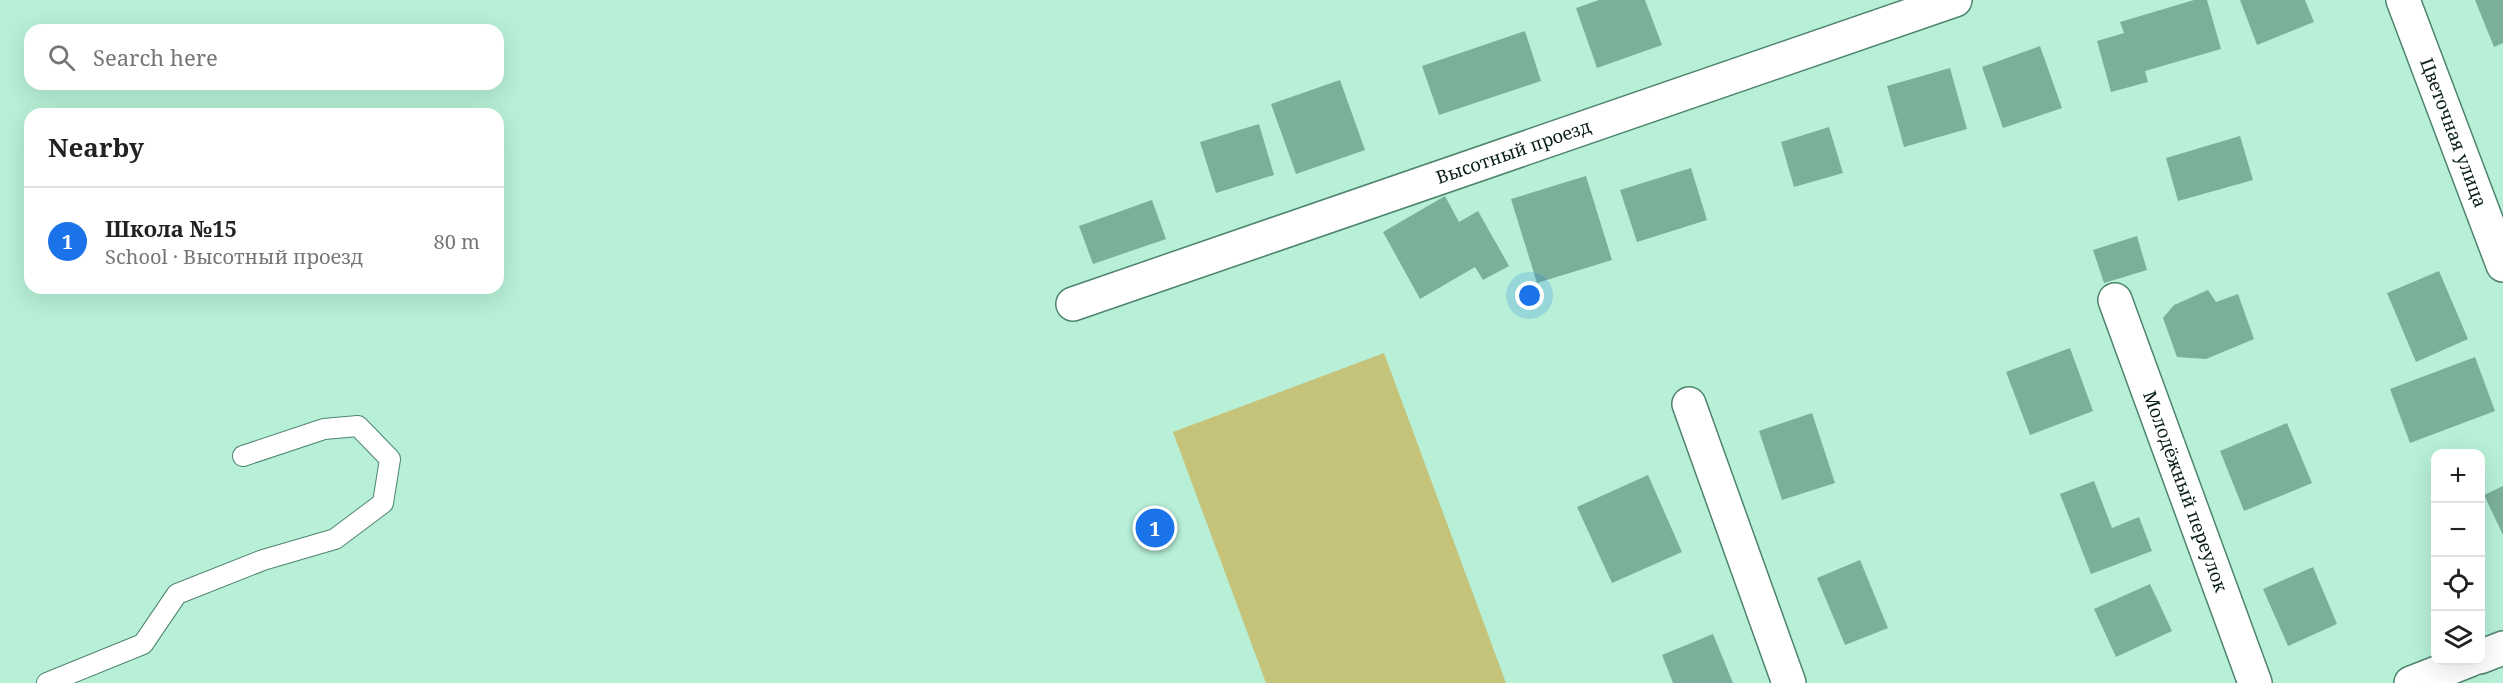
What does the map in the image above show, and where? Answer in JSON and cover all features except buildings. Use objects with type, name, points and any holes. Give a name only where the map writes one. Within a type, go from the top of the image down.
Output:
[{"type":"street","name":"Высотный проезд","points":[[1073,304],[1955,0]]},
{"type":"street","name":"Цветочная улица","points":[[2403,0],[2503,265]]},
{"type":"street","name":"Молодёжный переулок","points":[[2115,300],[2255,683]]},
{"type":"street","points":[[1689,404],[1790,683]]},
{"type":"street","points":[[2485,655],[2503,648]]},
{"type":"street","points":[[2411,683],[2457,665]]},
{"type":"lane","points":[[47,683],[143,644],[177,594],[263,560],[335,539],[383,503],[390,459],[358,426],[324,429],[243,456]]},
{"type":"shaded area","points":[[1384,353],[1506,683],[1266,683],[1173,432]]},
{"type":"place","name":"Школа №15","points":[[1155,528]]}]
